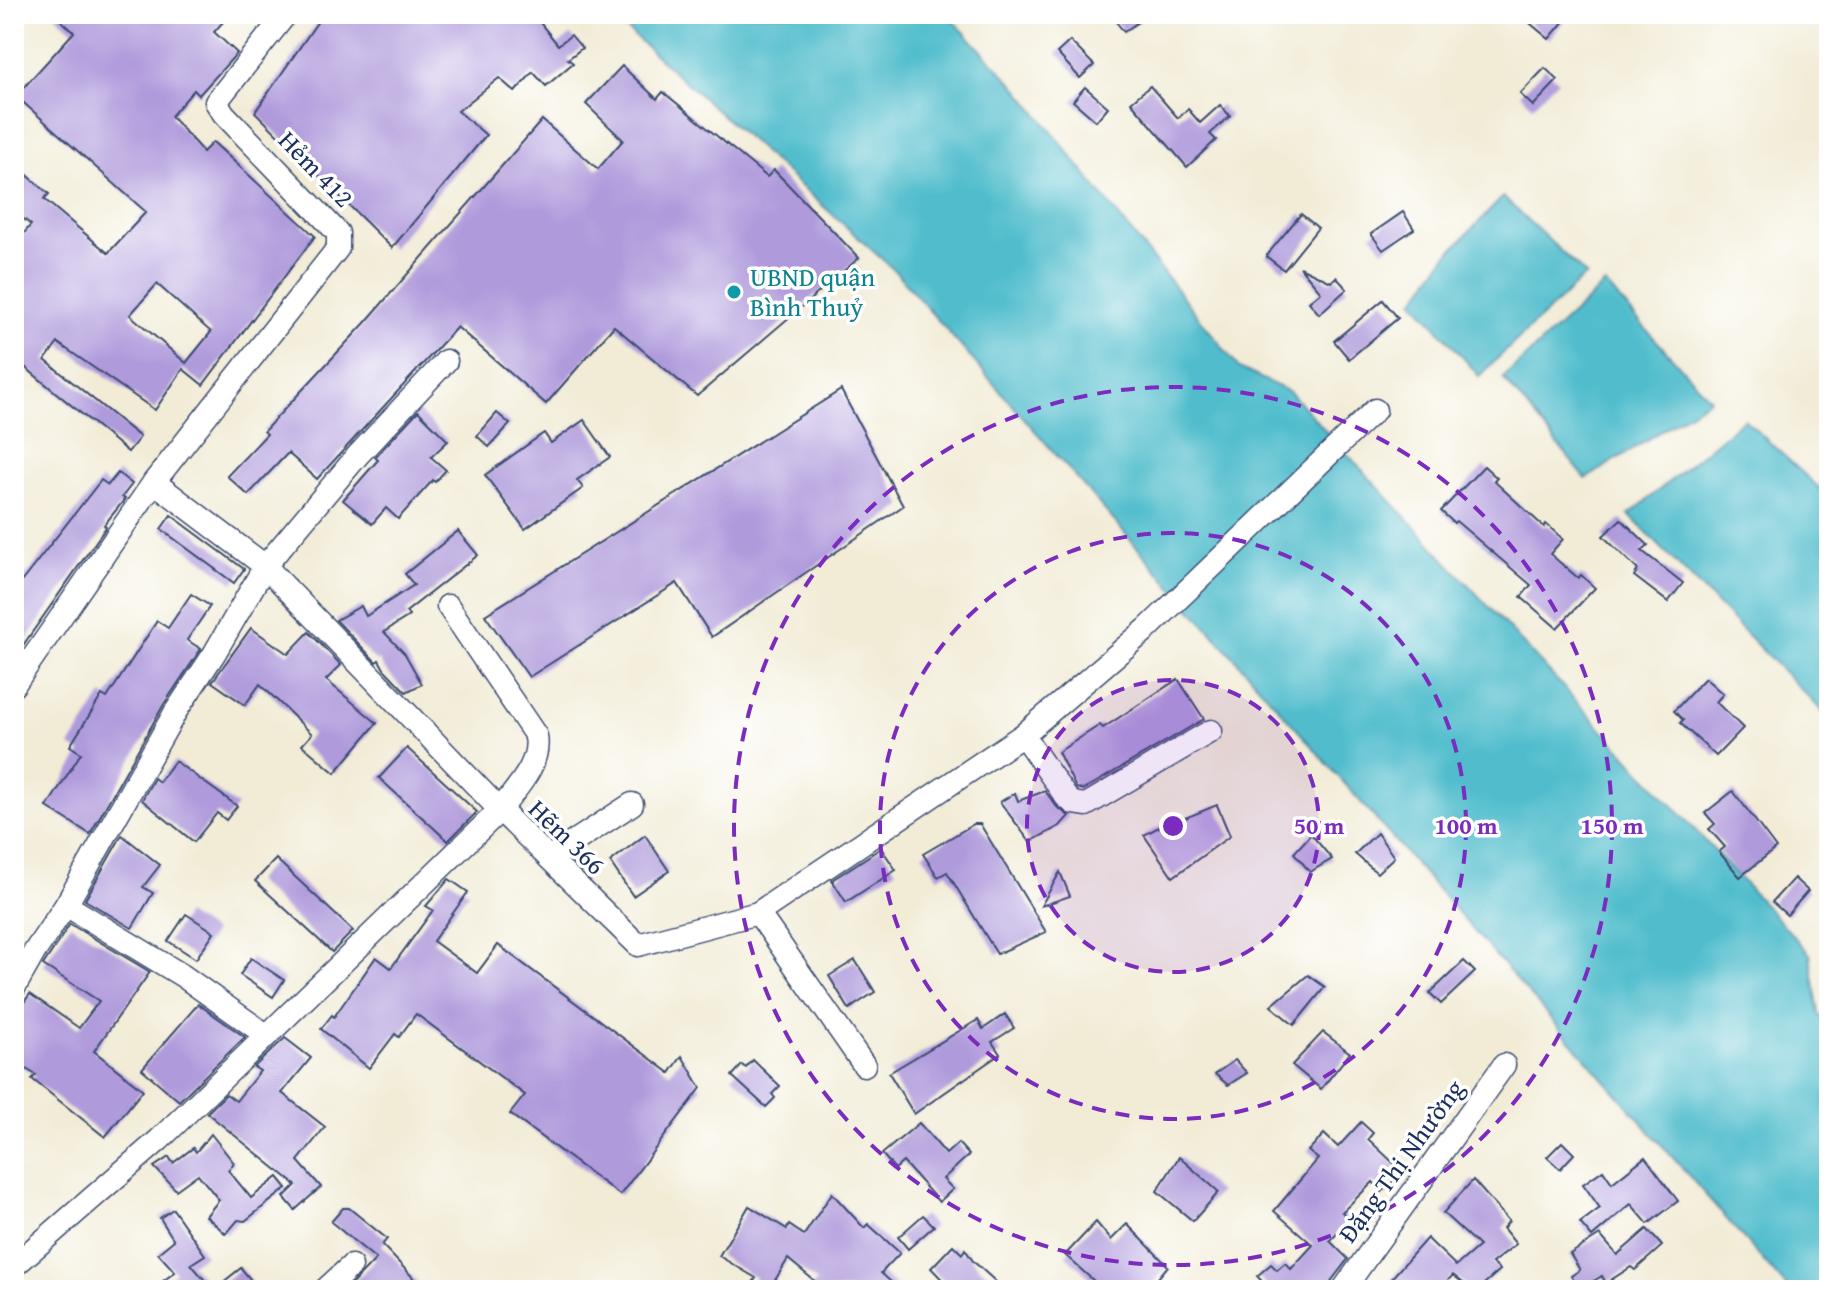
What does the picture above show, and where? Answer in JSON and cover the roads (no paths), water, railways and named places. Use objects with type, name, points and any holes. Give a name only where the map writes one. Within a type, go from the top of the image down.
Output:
[{"type":"street","name":"Hẻm 412","points":[[154,482],[340,244],[338,233],[216,102],[286,14]]},
{"type":"street","points":[[14,988],[265,566],[358,455],[446,361]]},
{"type":"street","name":"Hẽm 366","points":[[14,1266],[159,1140],[500,810],[638,945],[758,913],[1023,735],[1148,628],[1375,410]]},
{"type":"street","points":[[14,685],[154,482],[265,566],[500,810],[530,770],[539,751],[536,736],[448,606]]},
{"type":"street","points":[[1023,735],[1066,797],[1073,803],[1086,805],[1211,731]]},
{"type":"street","points":[[549,858],[632,804]]},
{"type":"street","points":[[66,905],[183,976],[266,1035]]},
{"type":"street","points":[[758,913],[864,1065]]},
{"type":"street","name":"Đặng Thị Nhường","points":[[1343,1290],[1504,1065]]},
{"type":"street","points":[[325,1290],[351,1266]]},
{"type":"water","points":[[610,14],[947,14],[1018,89],[1239,368],[1290,392],[1810,954],[1819,1014],[1829,1027],[1829,1290],[1789,1290],[893,269]]},
{"type":"water","points":[[1503,197],[1586,275],[1479,376],[1414,301],[1447,255]]},
{"type":"water","points":[[1605,284],[1710,399],[1586,479],[1503,378]]},
{"type":"water","points":[[1744,419],[1829,497],[1829,718],[1629,515]]},
{"type":"place","name":"UBND quận Bình Thuỷ","points":[[734,292]]}]
